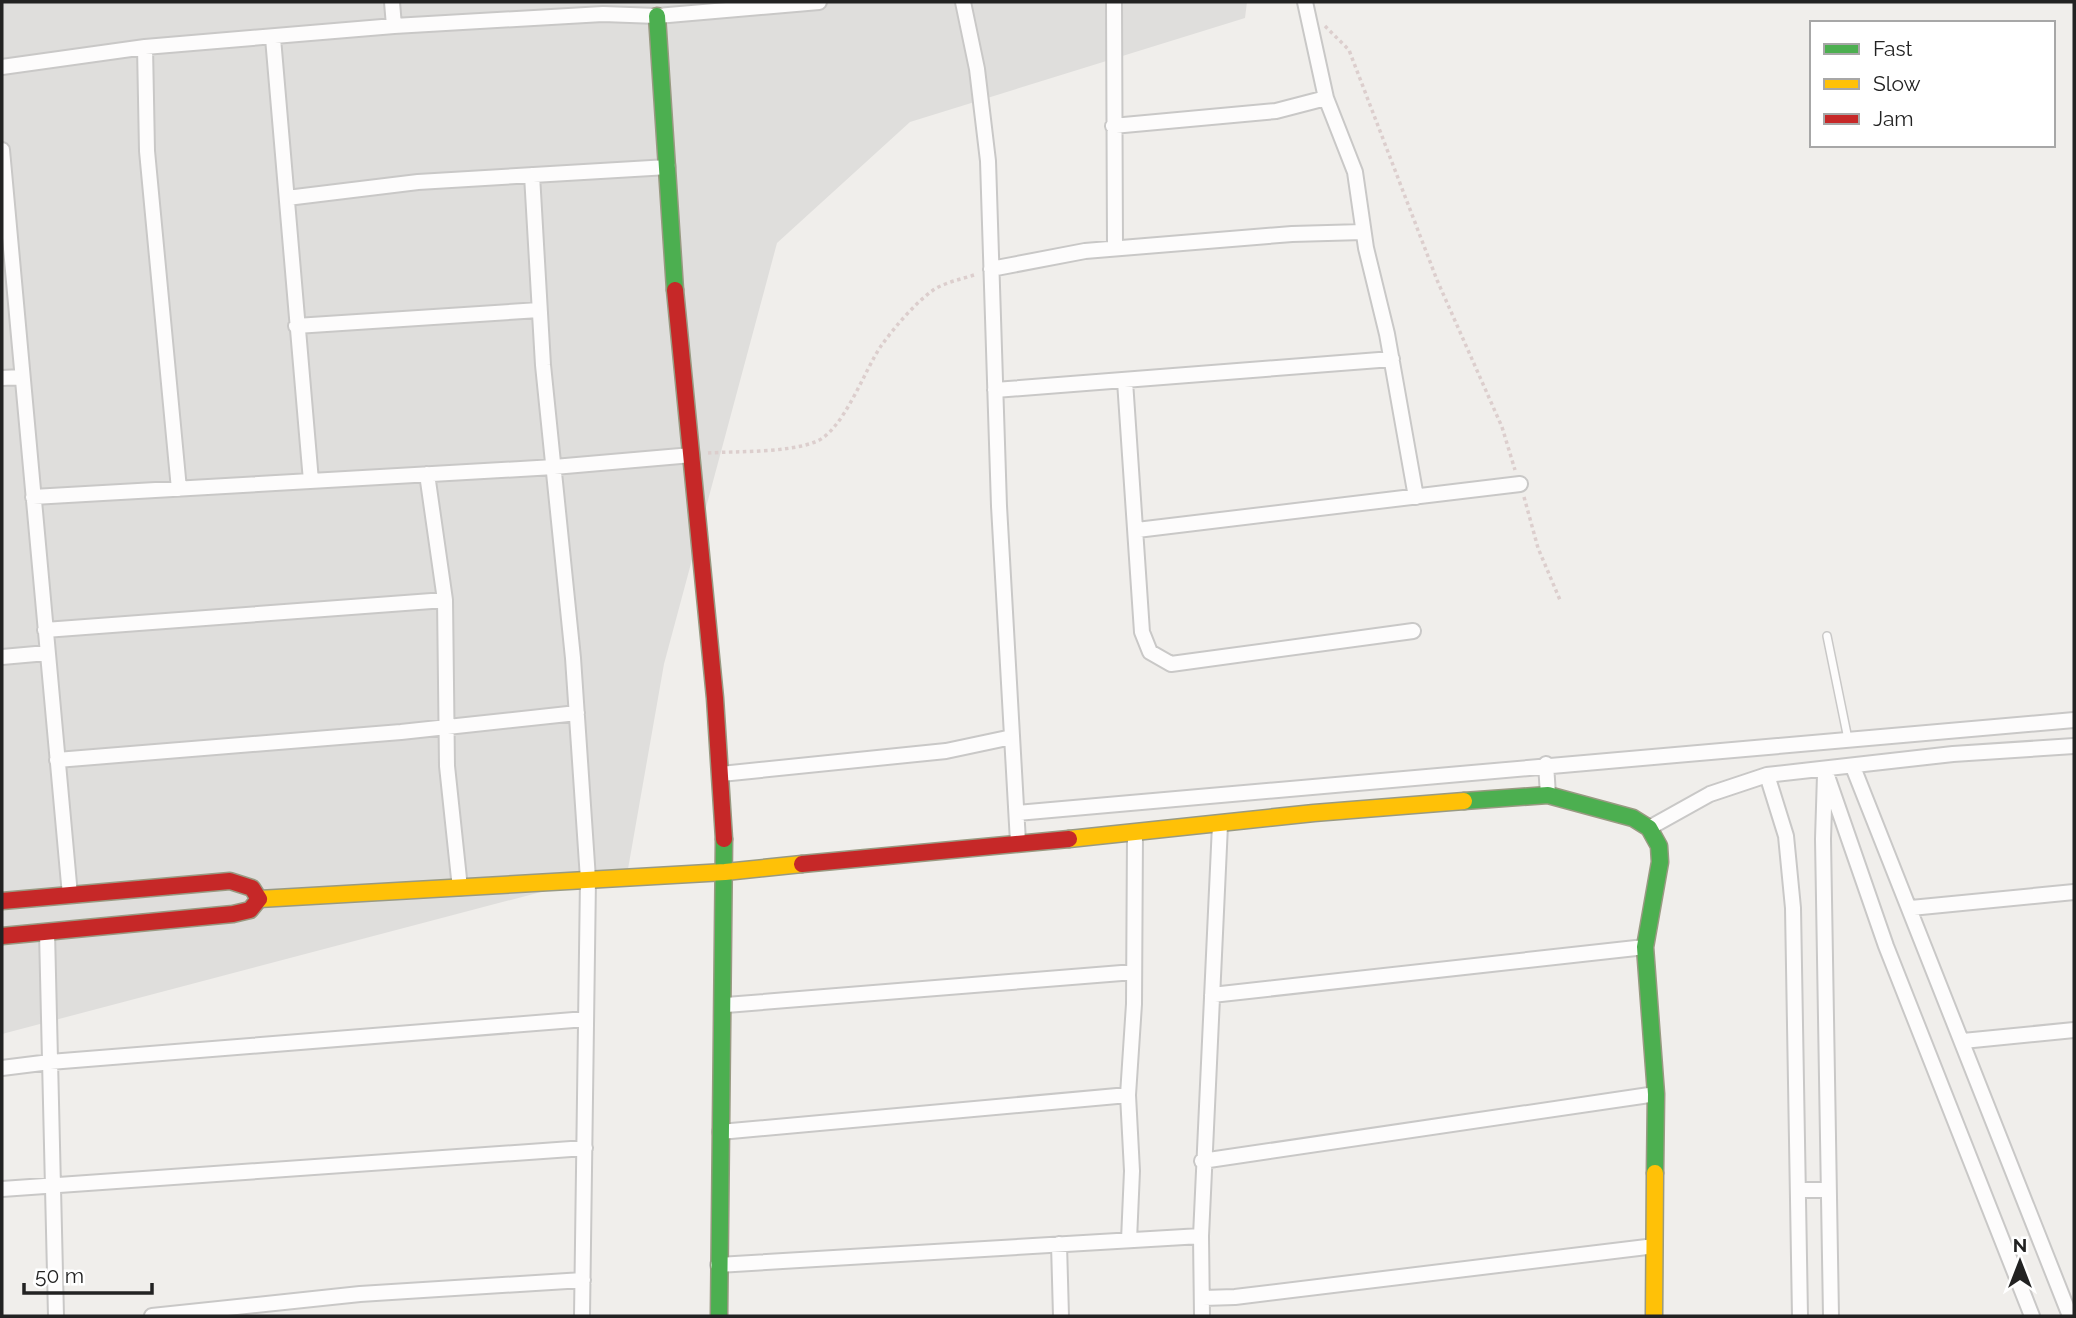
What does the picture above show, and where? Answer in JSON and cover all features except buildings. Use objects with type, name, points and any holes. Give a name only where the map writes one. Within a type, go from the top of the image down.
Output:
[{"type":"street","points":[[392,2],[394,26]]},
{"type":"street","points":[[2,67],[145,47],[394,26],[603,14],[657,16],[819,2]]},
{"type":"street","points":[[963,2],[977,69],[988,161],[995,390],[1018,842]]},
{"type":"street","points":[[1114,2],[1115,248]]},
{"type":"street","points":[[1307,8],[1326,98],[1354,172],[1363,232],[1392,359],[1416,497]]},
{"type":"street","points":[[657,16],[676,297],[721,774],[726,1005],[720,1132],[719,1316]]},
{"type":"street","points":[[273,38],[311,481]]},
{"type":"street","points":[[145,47],[146,151],[179,489]]},
{"type":"street","points":[[1113,126],[1276,111],[1326,98]]},
{"type":"street","points":[[2,150],[5,223],[71,895]]},
{"type":"street","points":[[287,198],[418,182],[668,167]]},
{"type":"street","points":[[532,174],[539,310],[577,713],[588,878],[582,1316]]},
{"type":"street","points":[[991,269],[1115,248],[1292,234],[1363,232]]},
{"type":"street","points":[[296,326],[539,310]]},
{"type":"street","points":[[995,390],[1392,359]]},
{"type":"street","points":[[2,378],[22,377]]},
{"type":"street","points":[[1125,381],[1142,632],[1150,652],[1171,664],[1413,631]]},
{"type":"street","points":[[33,497],[554,467],[692,455]]},
{"type":"street","points":[[427,474],[445,600],[447,766],[460,888]]},
{"type":"street","points":[[1137,530],[1520,484]]},
{"type":"street","points":[[45,630],[445,600]]},
{"type":"street","points":[[2,657],[47,653]]},
{"type":"street","points":[[57,760],[577,713]]},
{"type":"street","points":[[1017,813],[1546,764],[2074,720]]},
{"type":"street","points":[[721,774],[946,751],[1012,737]]},
{"type":"street","points":[[1649,828],[1710,794],[1767,775],[1953,754],[2074,746]]},
{"type":"street","points":[[1546,764],[1548,795]]},
{"type":"street","points":[[1853,767],[1911,908],[2070,1316]]},
{"type":"street","points":[[1825,770],[1822,839],[1831,1316]]},
{"type":"street","points":[[1825,770],[1886,946],[2032,1316]]},
{"type":"street","points":[[1767,775],[1786,836],[1793,908],[1800,1316]]},
{"type":"street","points":[[2,936],[233,914],[250,910],[259,899],[725,872],[1018,842],[1135,834],[1314,813],[1548,795],[1633,818],[1649,828],[1659,846],[1660,862],[1645,947],[1656,1094],[1654,1316]]},
{"type":"street","points":[[1202,1316],[1202,1161],[1220,825]]},
{"type":"street","points":[[1129,1240],[1132,1171],[1128,1095],[1135,834]]},
{"type":"street","points":[[2,901],[230,881],[252,888],[259,899]]},
{"type":"street","points":[[1911,908],[2074,892]]},
{"type":"street","points":[[47,932],[56,1316]]},
{"type":"street","points":[[1212,995],[1645,947]]},
{"type":"street","points":[[726,1005],[1133,972]]},
{"type":"street","points":[[2,1069],[50,1062],[586,1019]]},
{"type":"street","points":[[1963,1041],[2074,1030]]},
{"type":"street","points":[[1202,1161],[1656,1094]]},
{"type":"street","points":[[720,1132],[1128,1095]]},
{"type":"street","points":[[2,1189],[585,1148]]},
{"type":"street","points":[[1798,1190],[1829,1189]]},
{"type":"street","points":[[718,1265],[1201,1236]]},
{"type":"street","points":[[1059,1244],[1061,1316]]},
{"type":"street","points":[[1203,1298],[1235,1297],[1655,1246]]},
{"type":"street","points":[[152,1316],[360,1294],[583,1280]]},
{"type":"lane","points":[[1827,636],[1848,739]]},
{"type":"path","points":[[1307,8],[1334,32],[1349,50],[1437,281],[1502,427],[1538,548],[1560,600]]},
{"type":"path","points":[[692,455],[816,442],[827,435],[842,416],[882,345],[933,290],[991,269]]},
{"type":"shaded area","points":[[2,2],[1247,2],[1245,18],[910,122],[777,243],[664,664],[628,869],[2,1034]]},
{"type":"traffic: fast","points":[[657,16],[675,290]]},
{"type":"traffic: fast","points":[[1464,801],[1548,795],[1633,818],[1649,828],[1659,846],[1660,862],[1645,947],[1656,1094],[1655,1173]]},
{"type":"traffic: fast","points":[[719,1316],[724,839]]},
{"type":"traffic: slow","points":[[1069,839],[1314,813],[1464,801]]},
{"type":"traffic: slow","points":[[259,899],[725,872],[802,864]]},
{"type":"traffic: slow","points":[[1654,1316],[1655,1173]]},
{"type":"traffic: jam","points":[[675,290],[715,698],[724,839]]},
{"type":"traffic: jam","points":[[802,864],[1069,839]]},
{"type":"traffic: jam","points":[[2,901],[230,881],[252,888],[259,899],[250,910],[233,914],[2,936]]}]
